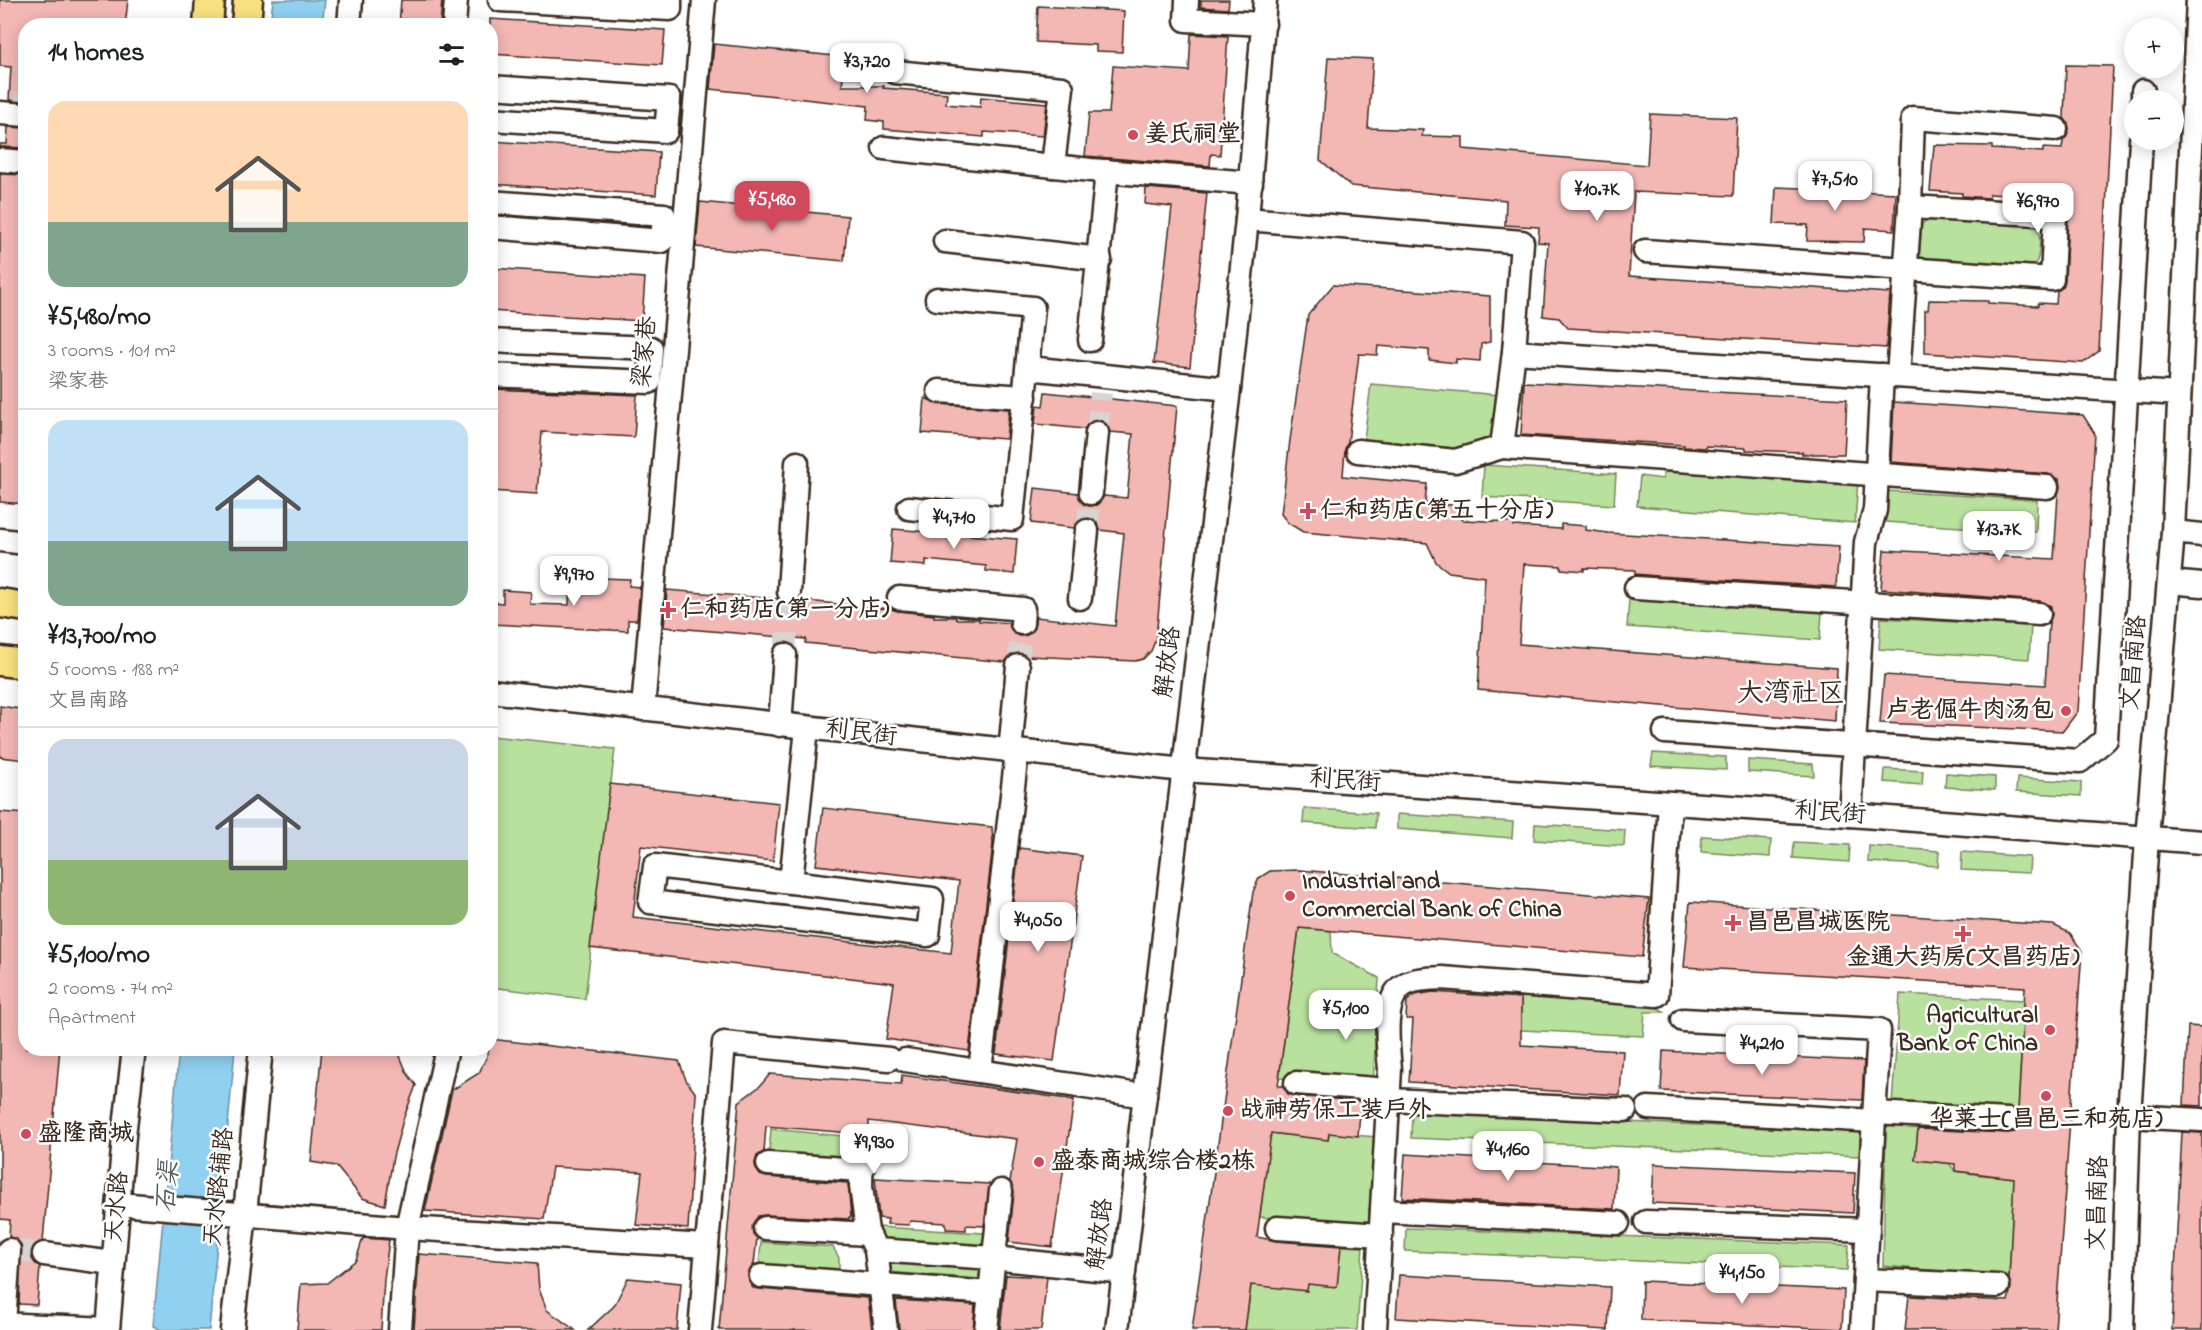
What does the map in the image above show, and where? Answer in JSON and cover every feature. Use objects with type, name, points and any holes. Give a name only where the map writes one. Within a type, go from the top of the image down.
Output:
[{"type":"main road","points":[[209,18],[210,0]]},
{"type":"main road","points":[[247,18],[248,0]]},
{"type":"main road","points":[[0,603],[18,606]]},
{"type":"main road","points":[[0,661],[18,663]]},
{"type":"street","points":[[350,18],[351,0]]},
{"type":"street","points":[[455,18],[456,0]]},
{"type":"street","points":[[500,0],[670,9],[670,0]]},
{"type":"street","name":"梁家巷","points":[[643,709],[704,0]]},
{"type":"street","points":[[1187,0],[1186,20],[1263,24]]},
{"type":"street","name":"解放路","points":[[1117,1330],[1229,389],[1251,183],[1265,0]]},
{"type":"street","name":"文昌南路","points":[[2122,1330],[2129,1116],[2146,837],[2173,532],[2198,0]]},
{"type":"street","points":[[895,72],[1062,88],[1053,166]]},
{"type":"street","points":[[498,88],[669,99],[666,131],[498,120]]},
{"type":"street","points":[[0,113],[18,114]]},
{"type":"street","points":[[1850,815],[1866,542],[1875,510],[1877,474],[1906,269],[1913,118],[2056,129]]},
{"type":"street","points":[[884,148],[1053,166],[1251,183]]},
{"type":"street","points":[[1665,732],[2080,761],[2106,739],[2139,150]]},
{"type":"street","points":[[0,160],[18,161]]},
{"type":"street","points":[[1090,340],[1100,259],[1099,170]]},
{"type":"street","points":[[498,203],[664,215],[662,241],[498,227]]},
{"type":"street","points":[[1646,251],[2052,279],[2055,215],[1910,207]]},
{"type":"street","points":[[1247,219],[1522,243],[1515,352],[1502,447]]},
{"type":"street","points":[[945,241],[1100,259]]},
{"type":"street","points":[[909,508],[1012,519],[1033,308],[937,299]]},
{"type":"street","points":[[498,341],[651,348],[649,382],[498,375]]},
{"type":"street","points":[[1515,352],[2179,394]]},
{"type":"street","points":[[1028,368],[1102,385],[1229,389]]},
{"type":"street","points":[[939,391],[1024,397]]},
{"type":"street","points":[[1091,493],[1097,433]]},
{"type":"street","points":[[1358,451],[1455,461],[1502,447],[2047,487]]},
{"type":"street","points":[[789,592],[797,463]]},
{"type":"street","points":[[1080,598],[1087,531]]},
{"type":"street","points":[[2173,532],[2202,535]]},
{"type":"street","points":[[0,540],[18,542]]},
{"type":"street","points":[[2169,582],[2202,585]]},
{"type":"street","points":[[1636,588],[2038,614]]},
{"type":"street","points":[[899,598],[1023,609],[1022,622]]},
{"type":"street","points":[[780,725],[785,655]]},
{"type":"street","points":[[980,1071],[1013,752],[1018,666]]},
{"type":"street","name":"利民街","points":[[498,692],[1183,771],[1850,815],[2202,842]]},
{"type":"street","points":[[791,882],[807,728]]},
{"type":"street","points":[[1375,1330],[1389,1095],[1389,1010],[1401,988],[1420,979],[1442,978],[1657,995],[1670,804]]},
{"type":"street","points":[[655,866],[791,882],[932,899],[928,935],[650,902],[655,866]]},
{"type":"street","points":[[1683,1020],[1879,1030],[1862,1330]]},
{"type":"street","points":[[700,1330],[724,1043],[897,1060],[1145,1096]]},
{"type":"street","name":"天水路","points":[[108,1329],[133,1056]]},
{"type":"street","name":"天水路辅路","points":[[232,1330],[237,1214],[260,1056]]},
{"type":"street","points":[[400,1330],[407,1228],[445,1056]]},
{"type":"street","points":[[1296,1083],[1389,1095],[1625,1110]]},
{"type":"street","points":[[1648,1108],[1874,1117],[2008,1119]]},
{"type":"street","points":[[2129,1116],[2202,1120]]},
{"type":"street","points":[[862,1142],[861,1186],[886,1330]]},
{"type":"street","points":[[768,1164],[862,1170]]},
{"type":"street","points":[[986,1330],[1001,1191]]},
{"type":"street","points":[[119,1204],[407,1228],[706,1246]]},
{"type":"street","points":[[1382,1211],[1618,1223]]},
{"type":"street","points":[[1646,1222],[1868,1230]]},
{"type":"street","points":[[765,1228],[993,1258],[1124,1272]]},
{"type":"street","points":[[1277,1228],[1381,1235]]},
{"type":"street","points":[[8,1250],[2,1324],[108,1329]]},
{"type":"street","points":[[44,1254],[114,1263]]},
{"type":"street","points":[[761,1276],[990,1293]]},
{"type":"street","points":[[1865,1280],[1998,1286]]},
{"type":"green space","points":[[1928,218],[2036,225],[2040,240],[2036,263],[2034,267],[1923,261],[1919,256],[1922,224]]},
{"type":"green space","points":[[1371,384],[1499,395],[1494,434],[1464,449],[1364,439]]},
{"type":"green space","points":[[1484,465],[1616,474],[1614,505],[1482,497]]},
{"type":"green space","points":[[1663,472],[1858,479],[1855,523],[1637,506],[1640,476],[1663,479]]},
{"type":"green space","points":[[1887,491],[2037,500],[2036,532],[1885,522]]},
{"type":"green space","points":[[1629,599],[1822,612],[1820,640],[1627,627]]},
{"type":"green space","points":[[1881,618],[2031,626],[2029,659],[1879,649]]},
{"type":"green space","points":[[498,737],[615,749],[585,999],[498,988]]},
{"type":"green space","points":[[1653,753],[1726,757],[1726,770],[1651,766]]},
{"type":"green space","points":[[1748,760],[1813,764],[1814,776],[1748,772]]},
{"type":"green space","points":[[1885,769],[1923,771],[1922,785],[1884,782]]},
{"type":"green space","points":[[1946,773],[1995,777],[1995,790],[1945,787]]},
{"type":"green space","points":[[2017,778],[2081,782],[2081,796],[2016,792]]},
{"type":"green space","points":[[1304,808],[1376,813],[1375,828],[1303,823]]},
{"type":"green space","points":[[1397,814],[1513,822],[1512,838],[1397,829]]},
{"type":"green space","points":[[1535,824],[1625,830],[1624,846],[1534,840]]},
{"type":"green space","points":[[1702,836],[1771,840],[1770,857],[1701,852]]},
{"type":"green space","points":[[1794,842],[1850,845],[1849,862],[1793,858]]},
{"type":"green space","points":[[1869,846],[1939,851],[1938,866],[1868,862]]},
{"type":"green space","points":[[1962,852],[2030,857],[2029,873],[1961,870]]},
{"type":"green space","points":[[1299,928],[1331,931],[1332,953],[1379,978],[1373,1084],[1279,1078]]},
{"type":"green space","points":[[1900,994],[2024,1000],[2018,1112],[1892,1103]]},
{"type":"green space","points":[[1521,996],[1647,1003],[1666,1012],[1645,1012],[1643,1036],[1521,1030]]},
{"type":"green space","points":[[1412,1113],[1861,1132],[1860,1156],[1411,1138]]},
{"type":"green space","points":[[1919,1119],[1915,1160],[1949,1163],[1955,1171],[1986,1176],[2002,1176],[2016,1171],[2009,1277],[1883,1266],[1886,1121]]},
{"type":"green space","points":[[1271,1126],[1277,1134],[1328,1140],[1329,1133],[1377,1137],[1371,1227],[1260,1217]]},
{"type":"green space","points":[[771,1129],[853,1137],[851,1159],[769,1152]]},
{"type":"green space","points":[[878,1227],[984,1233],[983,1245],[877,1239]]},
{"type":"green space","points":[[1406,1228],[1849,1245],[1847,1270],[1405,1251]]},
{"type":"green space","points":[[761,1242],[833,1247],[839,1258],[839,1273],[759,1267]]},
{"type":"green space","points":[[1341,1246],[1363,1247],[1357,1330],[1245,1330],[1252,1279],[1290,1282],[1290,1289],[1306,1291],[1308,1284],[1336,1287]]},
{"type":"green space","points":[[887,1260],[982,1267],[981,1279],[887,1272]]},
{"type":"water","points":[[273,0],[325,0],[323,18],[271,18]]},
{"type":"water","name":"石渠","points":[[178,1056],[234,1056],[209,1330],[161,1330],[153,1326]]},
{"type":"building","points":[[0,0],[128,0],[126,18],[18,18],[18,101],[9,100],[11,67],[0,66]]},
{"type":"building","points":[[401,0],[442,0],[441,18],[400,18]]},
{"type":"building","points":[[1201,0],[1229,0],[1228,9],[1201,7]]},
{"type":"building","points":[[1038,6],[1124,11],[1122,52],[1096,51],[1096,45],[1036,42]]},
{"type":"building","points":[[498,20],[665,30],[662,65],[498,55]]},
{"type":"building","points":[[1191,34],[1228,36],[1220,155],[1211,154],[1210,166],[1085,156],[1089,113],[1109,113],[1113,66],[1189,71]]},
{"type":"building","points":[[714,44],[845,57],[842,86],[884,86],[883,88],[947,93],[946,104],[980,107],[981,97],[1047,103],[1043,136],[984,132],[984,137],[884,129],[884,122],[867,120],[868,106],[710,89]]},
{"type":"building","points":[[1328,57],[1373,59],[1368,128],[1423,130],[1422,136],[1463,137],[1463,149],[1647,165],[1650,114],[1737,118],[1733,196],[1634,192],[1629,276],[1890,293],[1886,348],[1568,328],[1559,318],[1543,316],[1548,243],[1538,242],[1539,227],[1505,225],[1506,200],[1351,186],[1320,160]]},
{"type":"building","points":[[2066,65],[2113,66],[2099,351],[2083,363],[1925,353],[1925,310],[1928,310],[1929,300],[1988,301],[1988,303],[2038,306],[2038,303],[2056,304],[2057,291],[2063,287],[2065,280],[2068,216],[2063,204],[2043,201],[2043,197],[1989,194],[1989,198],[1930,191],[1934,145],[1992,146],[1992,149],[2043,152],[2043,148],[2062,149],[2069,129],[2064,118]]},
{"type":"building","points":[[8,127],[18,128],[18,148],[0,147],[0,144],[7,144]]},
{"type":"building","points":[[498,142],[659,152],[656,195],[498,185]]},
{"type":"building","points":[[0,174],[18,175],[18,503],[0,502]]},
{"type":"building","points":[[1824,184],[1855,186],[1854,191],[1896,193],[1894,230],[1865,228],[1864,242],[1807,241],[1808,225],[1774,224],[1776,187],[1824,189]]},
{"type":"building","points":[[1146,188],[1207,193],[1190,367],[1154,363],[1172,207],[1145,204]]},
{"type":"building","points":[[700,202],[848,216],[844,261],[696,247]]},
{"type":"building","points":[[498,269],[645,278],[642,321],[498,312]]},
{"type":"building","points":[[1333,285],[1490,296],[1490,342],[1481,344],[1480,361],[1456,359],[1456,363],[1429,360],[1429,350],[1378,346],[1377,355],[1359,354],[1343,476],[1427,484],[1425,503],[1463,506],[1462,520],[1514,522],[1514,526],[1561,529],[1561,524],[1586,526],[1586,530],[1608,533],[1839,547],[1836,587],[1657,576],[1635,574],[1635,570],[1584,568],[1584,571],[1561,569],[1561,566],[1524,564],[1519,644],[1837,668],[1835,721],[1478,690],[1485,577],[1449,572],[1436,562],[1427,543],[1303,532],[1288,523],[1281,514],[1308,315]]},
{"type":"building","points":[[1524,382],[1847,399],[1844,454],[1802,454],[1802,452],[1746,450],[1746,448],[1684,447],[1684,445],[1521,435]]},
{"type":"building","points":[[498,389],[637,395],[634,437],[542,432],[537,494],[498,492]]},
{"type":"building","points":[[1045,392],[1177,406],[1156,639],[1151,651],[1143,659],[1135,661],[1028,657],[1019,653],[1012,654],[1005,662],[805,643],[806,639],[664,627],[667,590],[778,599],[788,605],[806,601],[891,609],[934,615],[934,617],[979,619],[979,621],[1009,623],[1014,634],[1020,636],[1033,631],[1036,617],[1115,626],[1124,533],[1100,530],[1095,520],[1089,518],[1081,519],[1074,528],[1031,523],[1035,488],[1078,493],[1083,504],[1089,506],[1097,505],[1104,496],[1127,498],[1133,434],[1110,432],[1105,422],[1098,420],[1091,421],[1084,429],[1035,424],[1037,405],[1043,406]]},
{"type":"building","points":[[925,398],[938,404],[1009,409],[1006,439],[922,433]]},
{"type":"building","points":[[1894,402],[2083,415],[2095,434],[2078,711],[2063,731],[1880,723],[1884,675],[2045,685],[2051,606],[2040,601],[1881,589],[1884,550],[2054,559],[2060,487],[2059,479],[2048,474],[1891,462]]},
{"type":"building","points":[[893,529],[1017,539],[1014,574],[986,571],[986,566],[926,560],[926,566],[890,563]]},
{"type":"building","points":[[570,577],[630,579],[629,586],[640,587],[637,620],[628,620],[628,631],[498,624],[498,603],[503,603],[503,590],[531,592],[530,604],[569,605]]},
{"type":"building","points":[[0,706],[18,709],[18,759],[0,757]]},
{"type":"building","points":[[610,784],[779,803],[773,861],[641,846],[633,917],[887,946],[951,953],[959,881],[816,865],[823,808],[992,827],[993,844],[969,1051],[886,1039],[894,983],[590,948]]},
{"type":"building","name":"盛隆商城","points":[[0,812],[18,813],[18,1056],[59,1056],[43,1241],[34,1245],[31,1253],[32,1260],[40,1267],[37,1305],[19,1304],[21,1245],[17,1239],[9,1237],[10,1220],[0,1219]]},
{"type":"building","points":[[1019,848],[1082,856],[1054,1061],[996,1054]]},
{"type":"building","points":[[1299,870],[1649,899],[1642,957],[1299,928],[1278,1086],[1283,1086],[1288,1094],[1295,1096],[1361,1101],[1358,1136],[1329,1133],[1328,1140],[1271,1133],[1257,1237],[1276,1241],[1341,1246],[1337,1287],[1308,1284],[1307,1291],[1251,1285],[1245,1330],[1192,1330],[1253,892],[1259,878],[1270,871]]},
{"type":"building","points":[[1690,902],[2053,925],[2070,933],[2082,951],[2055,1330],[1905,1330],[1909,1296],[2008,1301],[2011,1287],[2009,1279],[2014,1178],[1955,1171],[1955,1164],[1915,1160],[1918,1129],[2007,1133],[2015,1132],[2020,1127],[2021,1120],[2018,1111],[2025,987],[1684,967]]},
{"type":"building","points":[[1433,992],[1521,998],[1521,1045],[1623,1051],[1620,1095],[1409,1082],[1413,1019],[1406,1019],[1407,1001],[1415,995]]},
{"type":"building","points":[[2188,1026],[2202,1027],[2202,1106],[2184,1105]]},
{"type":"building","points":[[498,1040],[679,1061],[686,1080],[696,1094],[688,1229],[636,1225],[642,1172],[552,1167],[544,1219],[425,1211],[452,1090],[479,1073],[487,1056],[498,1056]]},
{"type":"building","points":[[1663,1051],[1864,1061],[1862,1100],[1661,1091]]},
{"type":"building","points":[[321,1056],[400,1056],[407,1073],[416,1085],[393,1157],[385,1205],[362,1198],[336,1166],[311,1162]]},
{"type":"building","points":[[770,1074],[901,1084],[902,1075],[1074,1100],[1052,1247],[1009,1242],[1014,1192],[1010,1182],[1017,1139],[869,1121],[869,1129],[860,1129],[852,1133],[766,1126],[764,1152],[757,1156],[755,1163],[760,1175],[848,1183],[851,1217],[849,1219],[758,1216],[752,1227],[753,1234],[757,1238],[754,1264],[748,1274],[749,1282],[753,1288],[760,1289],[868,1298],[872,1330],[719,1330],[739,1102],[760,1086]]},
{"type":"building","points":[[2182,1132],[2202,1133],[2202,1330],[2172,1330]]},
{"type":"building","points":[[1405,1154],[1616,1167],[1614,1209],[1402,1198]]},
{"type":"building","points":[[1654,1164],[1855,1173],[1853,1213],[1652,1203]]},
{"type":"building","points":[[875,1178],[990,1184],[984,1226],[966,1225],[966,1230],[946,1229],[946,1223],[910,1221],[909,1225],[887,1224],[888,1219],[879,1218]]},
{"type":"building","points":[[363,1238],[389,1240],[381,1330],[297,1330],[301,1284],[327,1283],[356,1260]]},
{"type":"building","points":[[419,1254],[537,1263],[539,1289],[547,1310],[575,1330],[414,1330]]},
{"type":"building","points":[[1006,1275],[1047,1277],[1041,1330],[1000,1330]]},
{"type":"building","points":[[1399,1275],[1610,1287],[1608,1330],[1396,1318]]},
{"type":"building","points":[[628,1278],[681,1283],[677,1330],[588,1330],[614,1306]]},
{"type":"building","points":[[1642,1281],[1844,1290],[1842,1329],[1641,1320]]},
{"type":"building","points":[[896,1300],[975,1305],[973,1330],[899,1330]]},
{"type":"tunnel","points":[[1097,433],[1101,393]]},
{"type":"tunnel","points":[[1087,531],[1091,493]]},
{"type":"tunnel","points":[[785,655],[789,592]]},
{"type":"tunnel","points":[[1018,666],[1022,623]]},
{"type":"tunnel","points":[[14,1250],[44,1254]]},
{"type":"place","name":"姜氏祠堂","points":[[1133,135]]},
{"type":"place","name":"仁和药店(第五十分店)","points":[[1308,511]]},
{"type":"place","name":"仁和药店(第一分店)","points":[[668,610]]},
{"type":"place","name":"卢老倔牛肉汤包","points":[[2066,711]]},
{"type":"place","name":"Industrial and Commercial Bank of China","points":[[1290,896]]},
{"type":"place","name":"昌邑昌城医院","points":[[1733,923]]},
{"type":"place","name":"金通大药房(文昌药店)","points":[[1963,934]]},
{"type":"place","name":"Agricultural Bank of China","points":[[2050,1030]]},
{"type":"place","name":"华莱士(昌邑三和苑店)","points":[[2046,1096]]},
{"type":"place","name":"战神劳保工装户外","points":[[1228,1111]]},
{"type":"place","name":"盛隆商城","points":[[26,1134]]},
{"type":"place","name":"盛泰商城综合楼2栋","points":[[1039,1162]]},
{"type":"district","name":"大湾社区","points":[[1791,694]]}]
